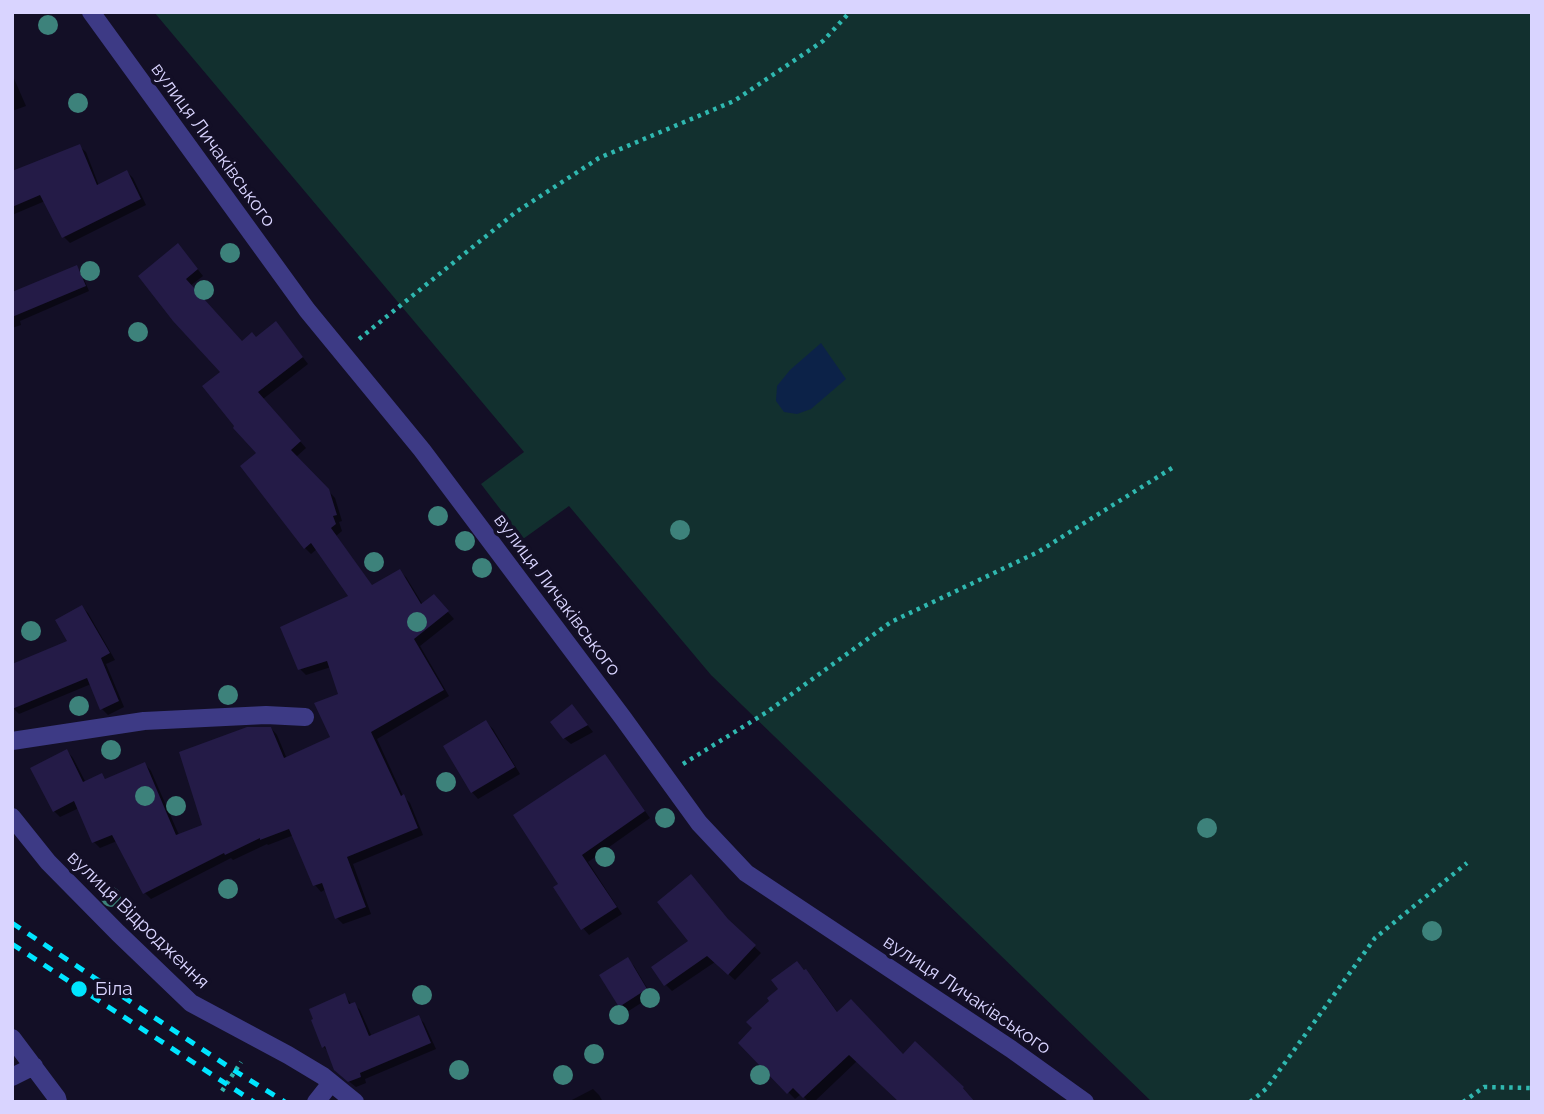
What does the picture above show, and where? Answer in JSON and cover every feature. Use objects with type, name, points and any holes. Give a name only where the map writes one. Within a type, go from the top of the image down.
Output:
[{"type":"street","name":"вулиця Личаківського","points":[[91,12],[307,310],[422,450],[699,823],[746,873],[1085,1102]]},
{"type":"street","points":[[12,741],[144,721],[266,715],[305,717]]},
{"type":"street","name":"вулиця Відродження","points":[[12,817],[48,862],[117,933],[191,1003],[288,1055],[355,1102]]},
{"type":"street","points":[[12,1038],[60,1100]]},
{"type":"street","points":[[12,1077],[34,1066]]},
{"type":"street","points":[[316,1102],[331,1083]]},
{"type":"path","points":[[342,352],[516,212],[599,158],[734,101],[823,41],[849,12]]},
{"type":"path","points":[[664,775],[767,712],[891,622],[1038,552],[1172,468]]},
{"type":"path","points":[[1250,1102],[1266,1089],[1375,938],[1467,863]]},
{"type":"path","points":[[222,1091],[241,1062]]},
{"type":"path","points":[[1463,1102],[1485,1087],[1532,1088]]},
{"type":"green space","points":[[154,12],[1532,12],[1532,1102],[1152,1102],[711,675],[569,506],[523,539],[481,484],[524,452]]},
{"type":"water","points":[[821,343],[846,379],[811,409],[797,414],[784,412],[776,401],[777,386],[790,370]]},
{"type":"building","points":[[80,144],[97,185],[127,170],[141,199],[62,238],[40,195],[12,207],[12,171]]},
{"type":"building","points":[[178,243],[198,269],[186,279],[242,341],[252,332],[256,337],[276,321],[303,357],[258,392],[301,441],[291,450],[329,489],[337,515],[333,516],[336,524],[331,528],[372,585],[400,569],[421,604],[434,594],[449,611],[414,639],[444,690],[371,732],[401,796],[404,794],[418,828],[347,857],[366,907],[335,919],[322,883],[313,886],[289,829],[260,838],[225,855],[224,853],[143,894],[112,835],[92,843],[74,801],[53,812],[30,768],[67,749],[83,782],[102,773],[105,779],[145,762],[176,835],[202,825],[179,752],[247,727],[271,727],[284,758],[330,737],[314,703],[338,694],[327,661],[298,670],[280,627],[348,596],[311,543],[304,549],[240,466],[256,453],[233,428],[202,386],[220,372],[173,321],[138,276]]},
{"type":"building","points":[[77,265],[86,286],[12,317],[12,292]]},
{"type":"building","points":[[82,605],[110,653],[101,658],[119,701],[100,710],[87,678],[12,709],[12,664],[67,641],[55,620]]},
{"type":"building","points":[[572,704],[588,725],[563,739],[550,722]]},
{"type":"building","points":[[486,720],[515,767],[471,793],[443,746]]},
{"type":"building","points":[[605,754],[645,811],[582,855],[617,907],[581,930],[553,887],[558,884],[513,815]]},
{"type":"building","points":[[691,874],[728,919],[756,945],[728,975],[707,956],[664,986],[651,967],[688,941],[657,902]]},
{"type":"building","points":[[628,957],[647,989],[619,1007],[599,975]]},
{"type":"building","points":[[797,961],[806,969],[837,1012],[851,999],[903,1054],[915,1041],[964,1087],[975,1102],[899,1102],[849,1055],[803,1098],[793,1088],[787,1094],[738,1043],[752,1028],[746,1022],[778,989],[771,980]]},
{"type":"building","points":[[345,993],[349,1004],[355,1002],[369,1036],[419,1015],[431,1043],[360,1073],[361,1077],[348,1082],[334,1070],[325,1046],[322,1048],[309,1009]]},
{"type":"railway","points":[[12,923],[285,1102]]},
{"type":"railway","points":[[12,944],[254,1102]]},
{"type":"place","name":"Біла","points":[[79,989]]}]
